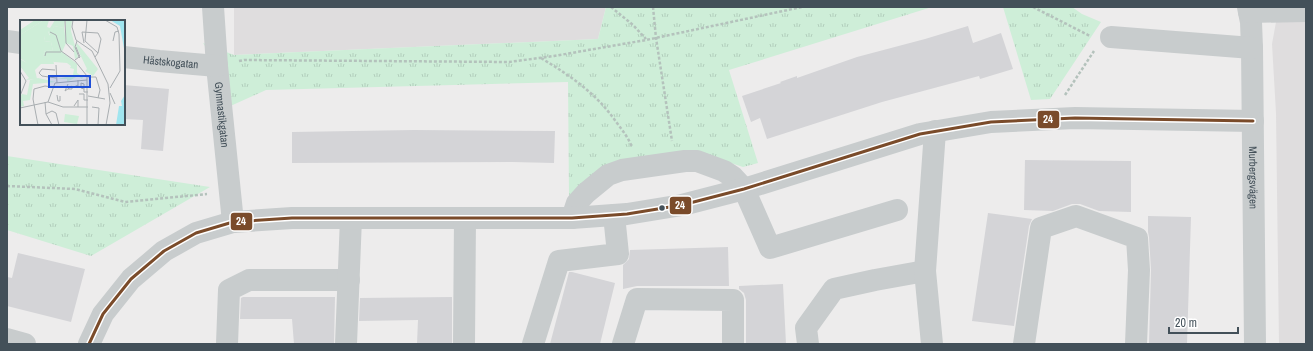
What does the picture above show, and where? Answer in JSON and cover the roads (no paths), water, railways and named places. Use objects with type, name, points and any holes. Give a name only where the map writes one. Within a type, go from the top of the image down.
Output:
[{"type":"street","name":"Gymnastikgatan","points":[[213,7],[217,66],[233,222]]},
{"type":"street","name":"Murbergsvägen","points":[[1255,344],[1252,48],[1251,22],[1248,10],[1306,11]]},
{"type":"street","points":[[1106,40],[1252,48]]},
{"type":"street","points":[[7,41],[20,42]]},
{"type":"street","name":"Hästskogatan","points":[[125,57],[217,66]]},
{"type":"street","points":[[89,344],[103,314],[131,279],[164,251],[196,233],[233,222],[292,218],[572,218],[614,215],[682,205],[744,189],[920,134],[991,122],[1075,118],[1253,121]]},
{"type":"street","points":[[932,344],[925,271],[935,131]]},
{"type":"street","points":[[572,218],[577,204],[586,193],[608,175],[622,170],[675,162],[696,161],[724,171],[733,177],[744,189],[770,248],[898,210]]},
{"type":"street","points":[[533,344],[559,260],[618,254],[614,215]]},
{"type":"street","points":[[1024,344],[1041,228],[1076,216],[1137,238],[1139,270],[1136,344]]},
{"type":"street","points":[[346,344],[351,218]]},
{"type":"street","points":[[464,344],[465,218]]},
{"type":"street","points":[[808,344],[806,328],[834,289],[925,271]]},
{"type":"street","points":[[227,344],[229,290],[249,280],[349,280]]},
{"type":"street","points":[[623,344],[637,299],[733,300],[733,344]]},
{"type":"street","points":[[7,339],[25,344]]}]
